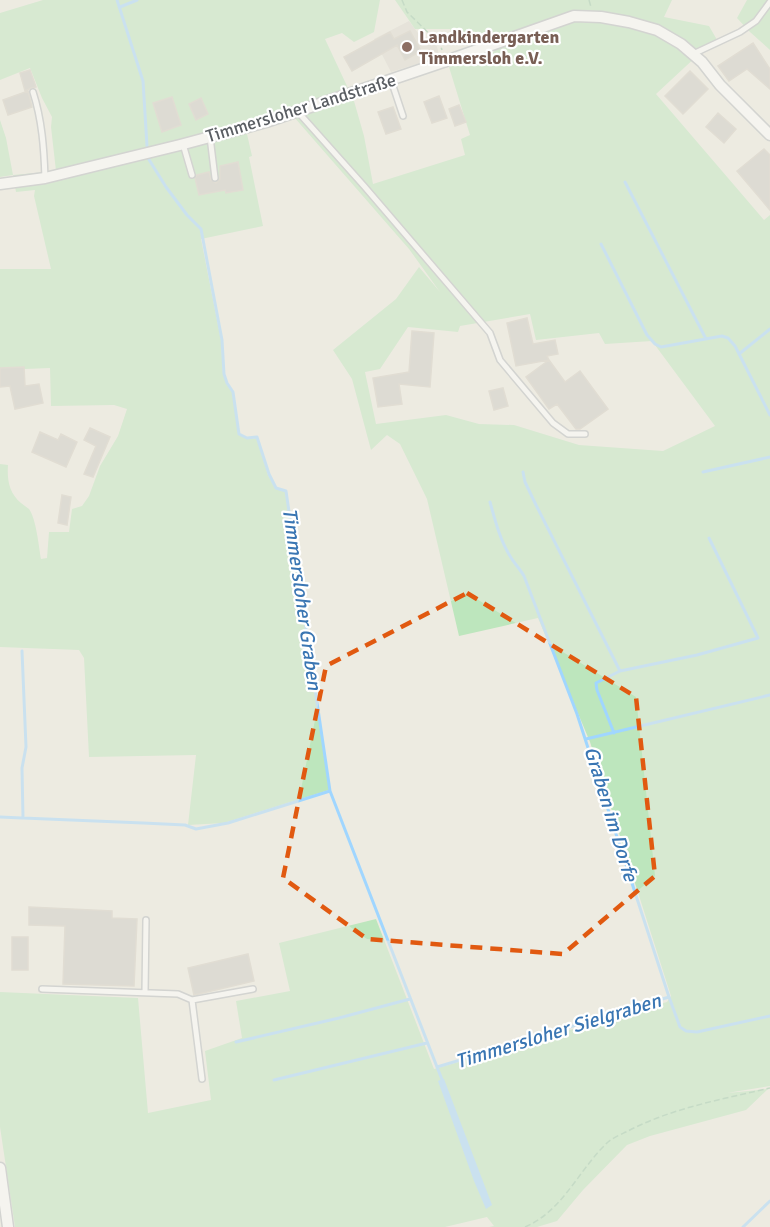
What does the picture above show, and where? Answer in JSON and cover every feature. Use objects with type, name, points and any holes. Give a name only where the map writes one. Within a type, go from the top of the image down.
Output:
[{"type":"street","name":"Timmersloher Landstraße","points":[[0,184],[45,178],[266,122],[574,16],[601,16],[629,22],[657,30],[681,44],[702,62],[720,84],[770,135]]},
{"type":"street","points":[[0,1168],[8,1227]]},
{"type":"lane","points":[[693,54],[740,32],[756,21],[770,2]]},
{"type":"lane","points":[[392,80],[403,116]]},
{"type":"lane","points":[[33,92],[40,114],[45,178]]},
{"type":"lane","points":[[297,111],[490,333],[500,360],[553,423],[568,434],[585,434]]},
{"type":"lane","points":[[210,137],[215,178]]},
{"type":"lane","points":[[183,144],[192,175]]},
{"type":"lane","points":[[145,992],[146,920]]},
{"type":"lane","points":[[42,989],[178,994],[192,1000],[253,989]]},
{"type":"lane","points":[[192,1000],[202,1079]]},
{"type":"path","points":[[402,0],[407,12],[440,44],[446,61]]},
{"type":"path","points":[[525,1227],[547,1213],[563,1198],[592,1159],[611,1140],[641,1124],[686,1108],[770,1088]]},
{"type":"highlighted area","points":[[467,593],[636,697],[655,876],[563,954],[367,939],[283,878],[326,666]]},
{"type":"shaded area","name":"Landkindergarten Timmersloh e.V.","points":[[409,21],[418,33],[436,43],[438,51],[436,58],[391,72],[374,39]]},
{"type":"green space","points":[[43,0],[380,0],[374,32],[354,42],[342,33],[325,39],[354,101],[364,136],[373,184],[465,155],[461,139],[470,135],[449,67],[494,52],[486,33],[459,40],[450,29],[415,29],[395,0],[672,0],[664,17],[709,26],[720,45],[699,54],[656,94],[764,220],[770,215],[770,1086],[727,1093],[768,1089],[746,1110],[650,1136],[627,1145],[583,1190],[557,1221],[537,1227],[489,1227],[494,1226],[487,1217],[445,1227],[15,1227],[0,1127],[0,992],[138,998],[148,1113],[211,1100],[205,1051],[242,1038],[236,1001],[290,991],[279,943],[376,919],[434,1069],[667,1002],[671,996],[590,742],[538,618],[459,636],[427,499],[400,444],[387,435],[371,450],[352,379],[333,350],[396,299],[419,267],[440,292],[409,249],[294,117],[247,134],[252,156],[249,157],[263,226],[201,239],[221,340],[223,373],[232,392],[239,435],[248,439],[257,438],[268,475],[276,489],[285,491],[329,790],[224,823],[188,825],[196,755],[89,757],[84,658],[79,650],[0,647],[0,464],[8,465],[11,491],[29,509],[34,519],[41,559],[47,558],[49,532],[69,532],[72,509],[82,506],[89,496],[100,466],[118,436],[127,409],[114,405],[51,406],[50,368],[0,370],[0,269],[51,269],[34,196],[35,190],[16,192],[13,175],[56,171],[52,117],[30,68],[0,80],[0,13]],"holes":[[[530,314],[536,340],[599,333],[605,344],[652,341],[715,426],[663,451],[579,445],[514,425],[479,424],[446,415],[376,424],[365,372],[380,369],[408,327],[458,332],[460,326]]]},
{"type":"green space","points":[[747,0],[770,0],[770,50],[737,18]]},
{"type":"green space","points":[[0,120],[13,175],[0,177]]},
{"type":"water","points":[[444,1079],[492,1205],[486,1209],[438,1081]]},
{"type":"building","points":[[410,31],[421,51],[405,60],[397,45],[352,71],[344,57],[390,32],[394,39]]},
{"type":"building","points":[[753,43],[770,69],[770,89],[747,69],[729,81],[718,66]]},
{"type":"building","points":[[30,70],[36,87],[25,91],[20,73]]},
{"type":"building","points":[[690,71],[708,89],[683,114],[665,96]]},
{"type":"building","points":[[28,91],[32,107],[8,115],[3,100]]},
{"type":"building","points":[[439,96],[447,118],[432,123],[424,102]]},
{"type":"building","points":[[172,97],[181,125],[162,132],[153,103]]},
{"type":"building","points":[[201,98],[208,114],[196,120],[189,104]]},
{"type":"building","points":[[459,105],[466,122],[455,126],[449,109]]},
{"type":"building","points":[[393,107],[401,129],[386,134],[378,112]]},
{"type":"building","points":[[718,113],[736,129],[724,143],[706,127]]},
{"type":"building","points":[[764,149],[770,155],[770,210],[737,171]]},
{"type":"building","points":[[238,162],[243,190],[226,193],[225,190],[199,195],[195,178],[197,175],[209,172],[211,180],[216,183],[220,179],[220,166]]},
{"type":"building","points":[[527,318],[533,344],[555,340],[558,354],[547,356],[549,360],[516,366],[507,323]]},
{"type":"building","points":[[412,331],[434,333],[430,387],[399,384],[402,404],[378,407],[373,378],[409,372]]},
{"type":"building","points":[[549,360],[565,382],[580,371],[608,409],[580,429],[576,429],[557,404],[549,409],[526,377]]},
{"type":"building","points":[[24,367],[25,386],[39,384],[43,403],[15,409],[10,386],[0,387],[0,368]]},
{"type":"building","points":[[503,388],[508,406],[494,410],[489,391]]},
{"type":"building","points":[[90,428],[110,437],[93,477],[84,474],[96,446],[84,440]]},
{"type":"building","points":[[40,432],[58,440],[61,434],[77,442],[66,467],[32,452]]},
{"type":"building","points":[[62,495],[71,497],[67,525],[58,523]]},
{"type":"building","points":[[29,907],[112,911],[112,918],[137,919],[134,986],[63,984],[65,926],[29,925]]},
{"type":"building","points":[[12,937],[28,937],[28,970],[12,970]]},
{"type":"building","points":[[248,954],[254,981],[194,995],[188,968]]},
{"type":"waterway","name":"Timmersloher Graben","points":[[117,0],[143,81],[147,146]]},
{"type":"waterway","points":[[120,7],[137,0]]},
{"type":"waterway","name":"Timmersloher Graben","points":[[148,158],[166,187],[201,229],[222,340],[224,374],[233,392],[239,434],[247,438],[257,437],[276,488],[286,491],[330,791],[437,1067]]},
{"type":"waterway","points":[[625,182],[706,339]]},
{"type":"waterway","points":[[601,244],[647,335],[655,344],[661,347],[722,336],[728,338],[735,346],[770,415]]},
{"type":"waterway","points":[[739,354],[770,329]]},
{"type":"waterway","points":[[703,472],[770,457]]},
{"type":"waterway","points":[[523,472],[525,482],[536,505],[620,671],[596,683],[614,733]]},
{"type":"waterway","name":"Graben im Dorfe","points":[[490,502],[503,543],[524,576],[577,714],[669,997]]},
{"type":"waterway","points":[[620,671],[697,655],[758,638],[709,538]]},
{"type":"waterway","points":[[22,651],[26,747],[22,768],[23,818],[185,825],[196,829],[228,823],[330,791]]},
{"type":"waterway","name":"Graben im Dorfe","points":[[586,739],[770,695]]},
{"type":"waterway","points":[[0,817],[22,818]]},
{"type":"waterway","name":"Timmersloher Sielgraben","points":[[443,1082],[437,1067],[669,997],[680,1027],[686,1031],[697,1032],[770,1016]]},
{"type":"waterway","points":[[236,1042],[410,999]]},
{"type":"waterway","points":[[274,1080],[427,1043]]},
{"type":"waterway","points":[[743,1227],[770,1201]]},
{"type":"place","name":"Landkindergarten Timmersloh e.V.","points":[[407,47]]}]
